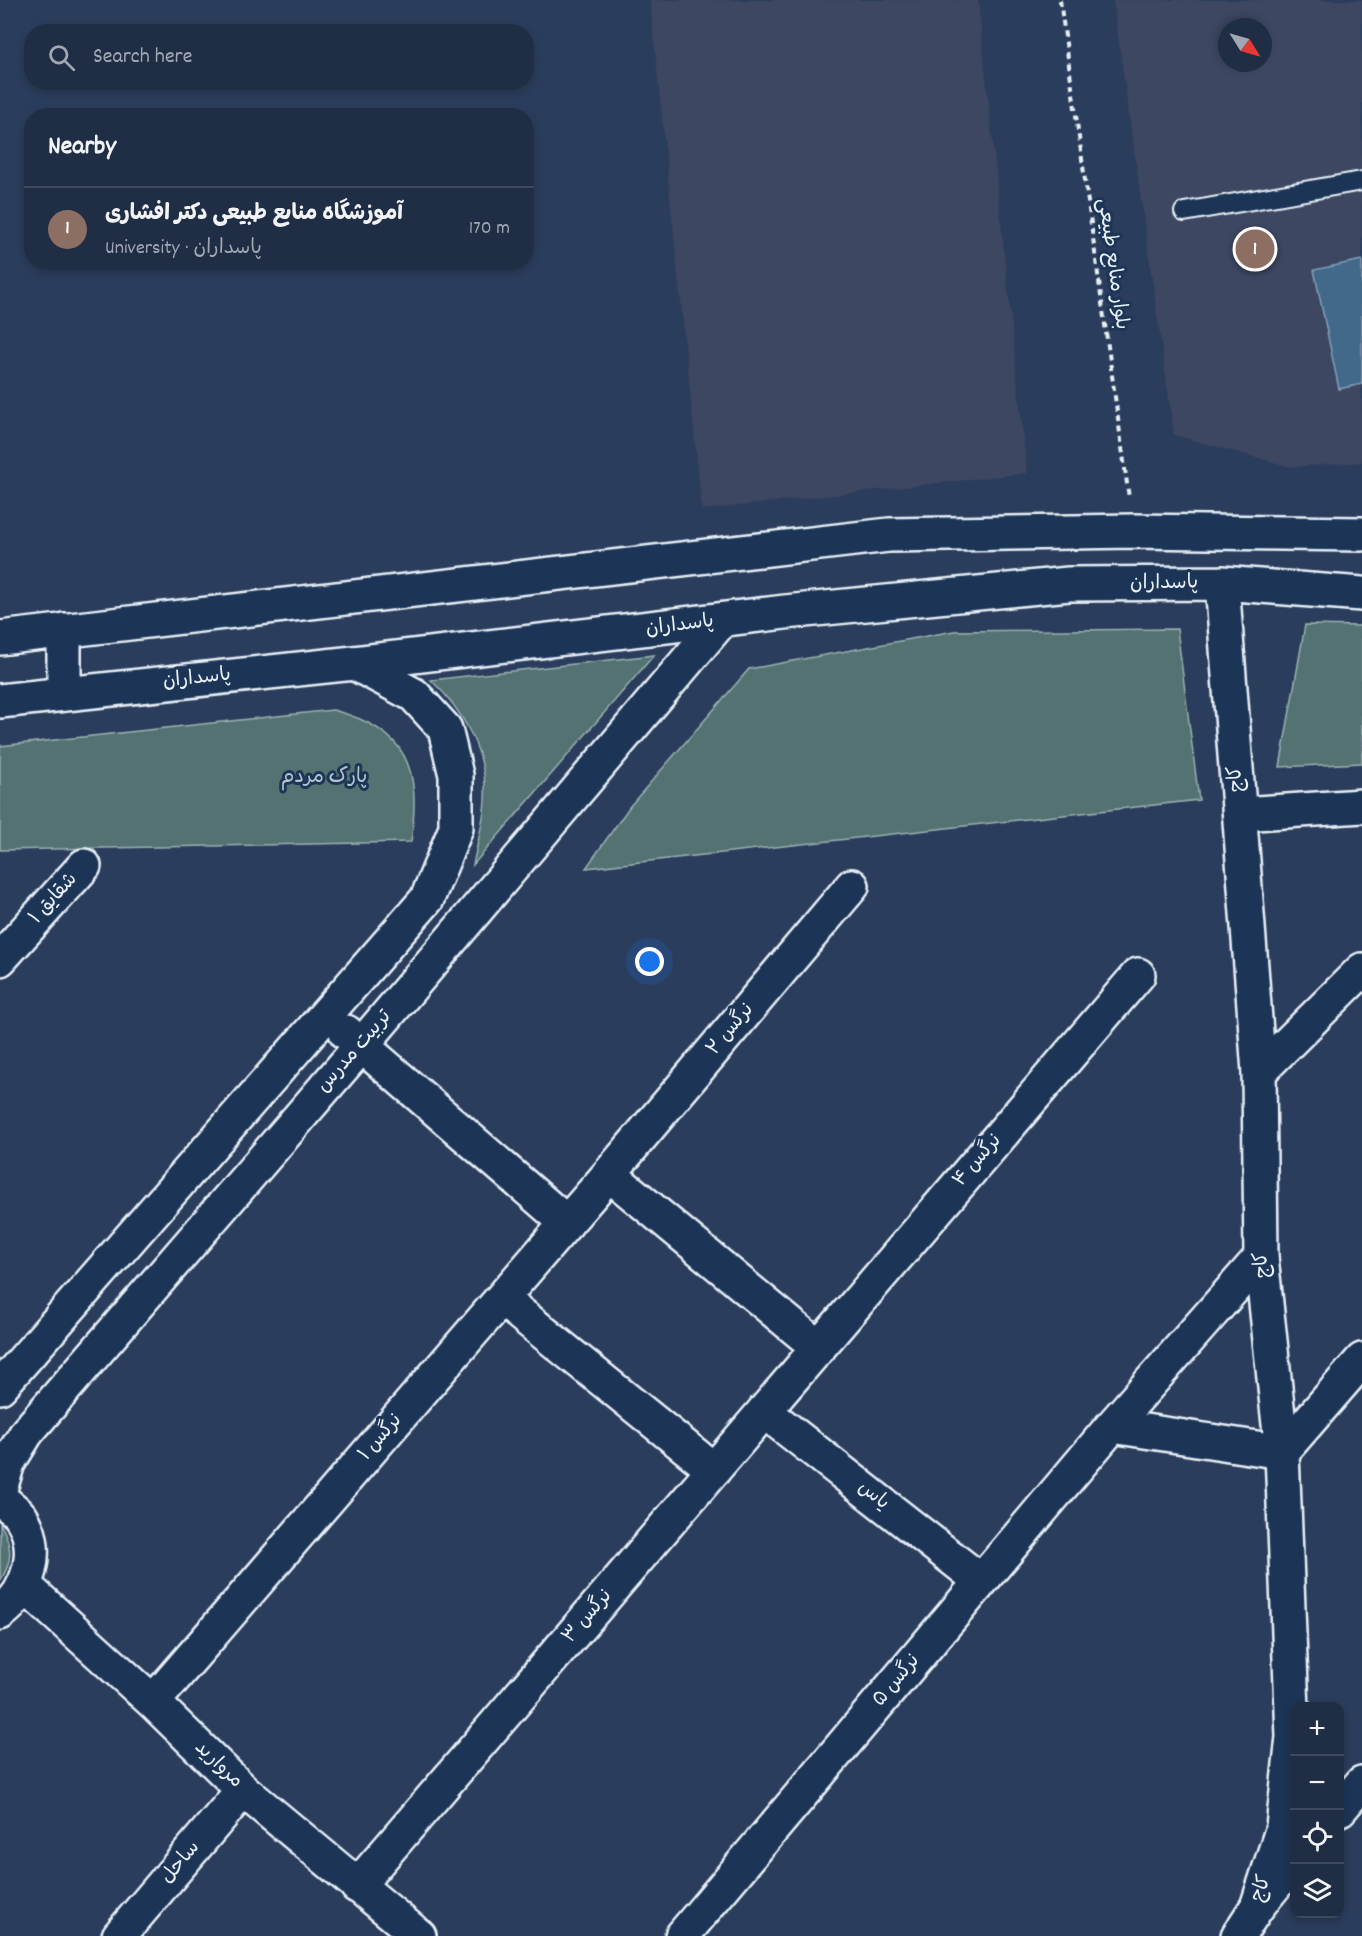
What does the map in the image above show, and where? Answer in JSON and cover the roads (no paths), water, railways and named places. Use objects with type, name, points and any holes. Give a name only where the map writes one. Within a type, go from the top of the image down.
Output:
[{"type":"street","points":[[0,638],[889,535],[1134,531],[1362,534]]},
{"type":"street","name":"پاسداران","points":[[0,701],[354,663],[785,612],[1069,584],[1222,583],[1362,594]]},
{"type":"street","name":"کاج","points":[[1222,583],[1259,1072],[1261,1257],[1282,1452],[1293,1737],[1283,1827],[1257,1906],[1238,1936]]},
{"type":"street","name":"تربیت مدرس","points":[[0,1489],[8,1463],[27,1432],[361,1046],[721,621]]},
{"type":"street","points":[[64,630],[64,693]]},
{"type":"street","points":[[0,1387],[426,899],[456,828],[456,775],[445,729],[414,695],[354,663]]},
{"type":"street","points":[[1240,814],[1362,806]]},
{"type":"street","name":"شقایق ۱","points":[[0,959],[84,866]]},
{"type":"street","name":"نرگس ۲","points":[[609,1174],[852,886]]},
{"type":"street","points":[[1259,1072],[1362,970]]},
{"type":"street","name":"نرگس ۴","points":[[819,1348],[1138,975]]},
{"type":"street","points":[[325,1014],[567,1222]]},
{"type":"street","points":[[609,1174],[819,1348]]},
{"type":"street","name":"نرگس ۱","points":[[153,1702],[609,1174]]},
{"type":"street","name":"۵ نرگس","points":[[682,1936],[1112,1426],[1261,1257]]},
{"type":"street","points":[[502,1299],[714,1470]]},
{"type":"street","name":"نرگس ۳","points":[[357,1886],[819,1348]]},
{"type":"street","points":[[1112,1426],[1282,1452],[1362,1360]]},
{"type":"street","name":"یاس","points":[[764,1411],[981,1581]]},
{"type":"street","points":[[0,1498],[21,1517],[30,1539],[31,1563],[25,1586],[11,1606],[0,1613]]},
{"type":"street","name":"مروارید","points":[[25,1586],[153,1702],[243,1790],[419,1936]]},
{"type":"street","points":[[1344,1804],[1362,1783]]},
{"type":"street","name":"ساحل","points":[[119,1936],[243,1790]]},
{"type":"street","points":[[1257,1906],[1292,1864]]},
{"type":"lane","points":[[1184,212],[1362,181]]},
{"type":"place","name":"آموزشگاه منابع طبیعی دکتر افشاری","points":[[1255,249]]},
{"type":"park label","name":"پارک مردم","points":[[324,778]]}]
